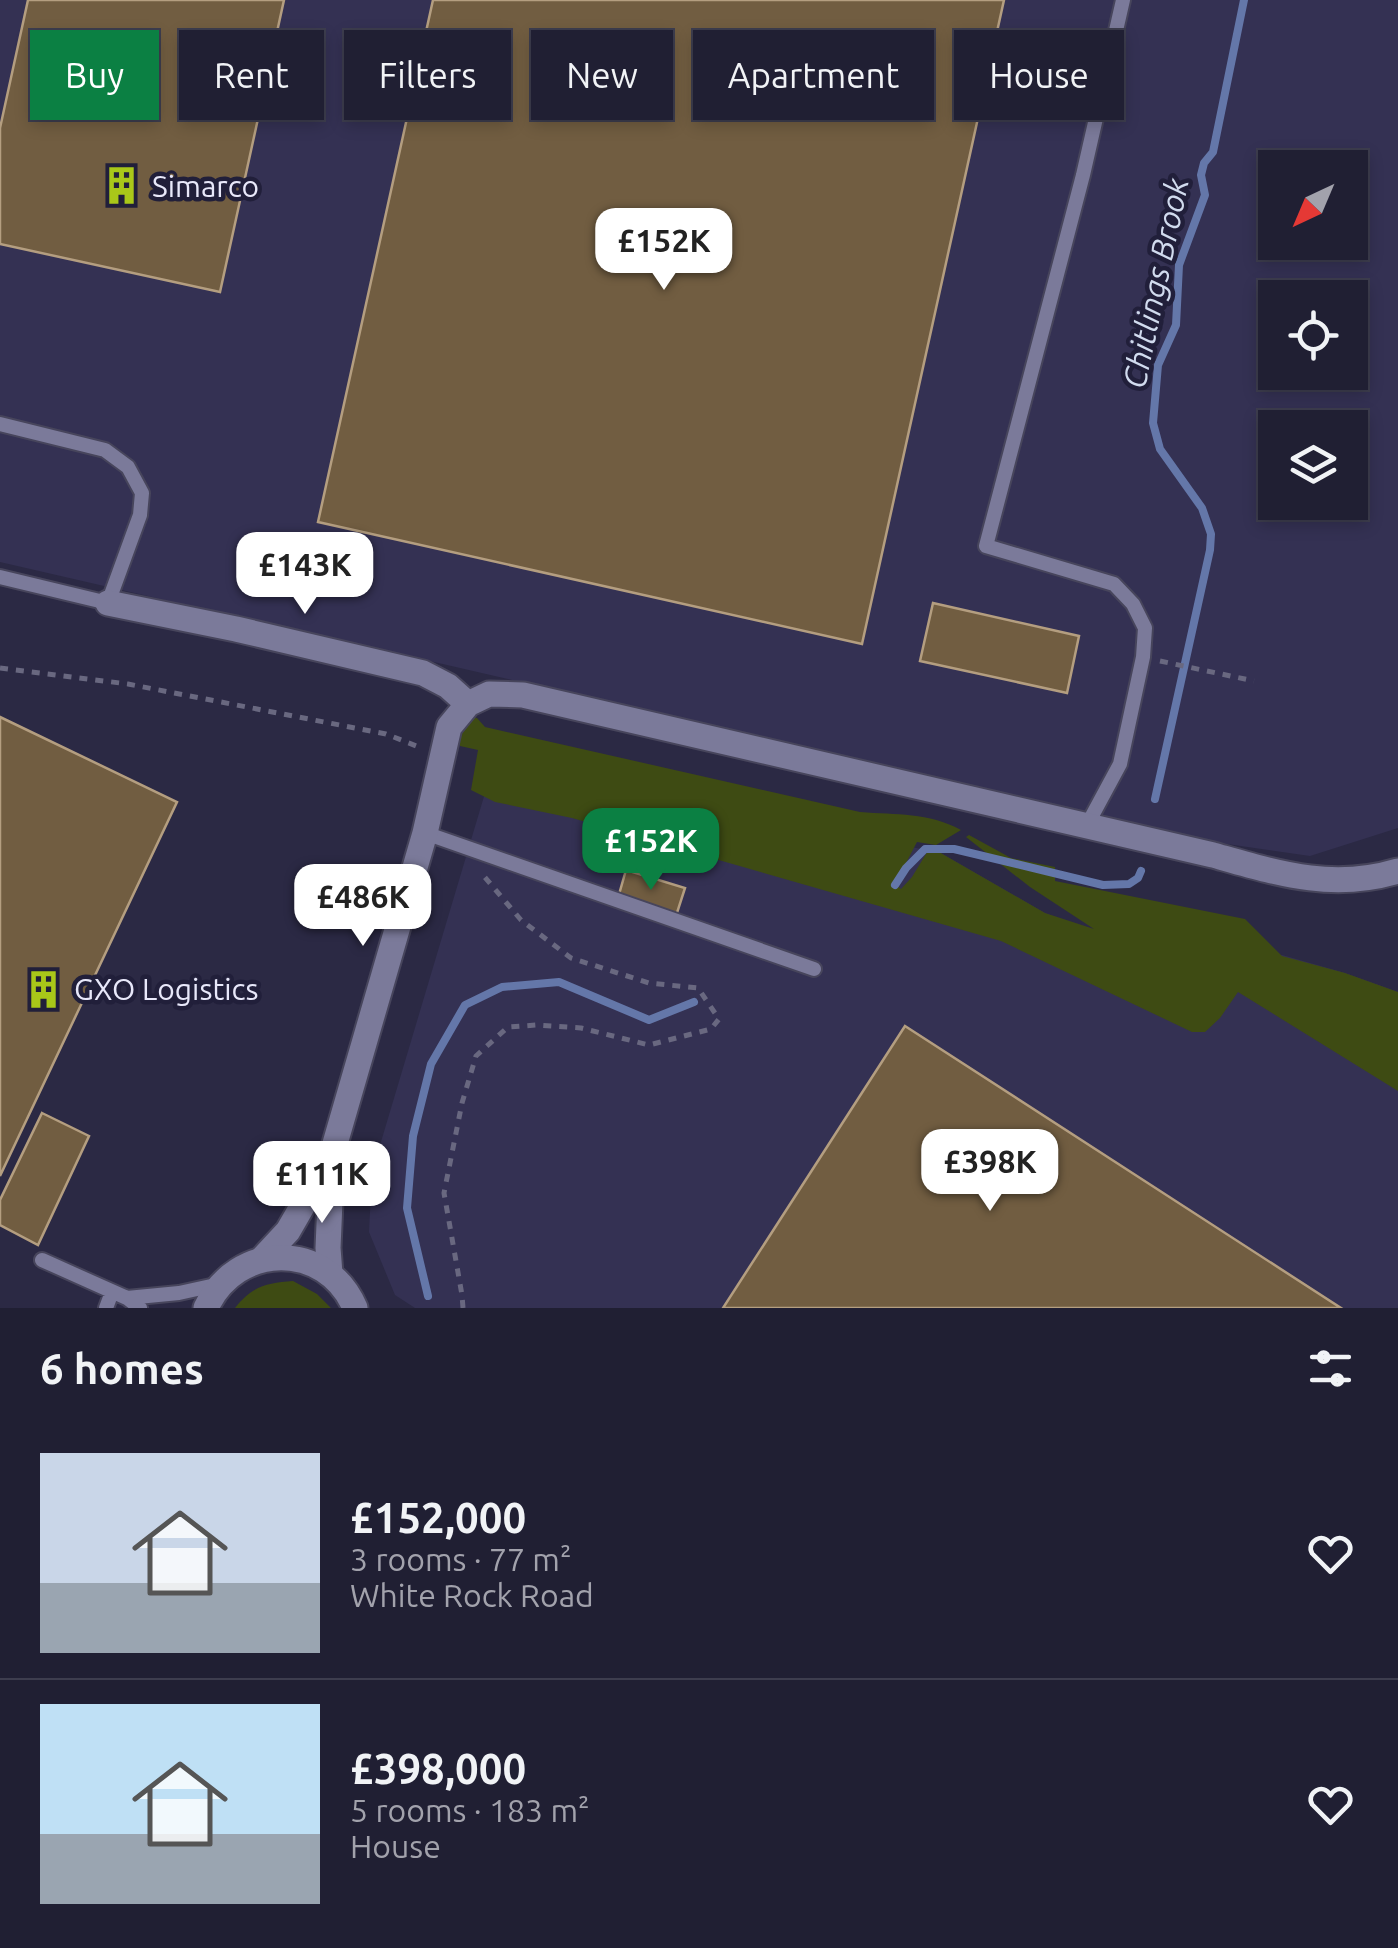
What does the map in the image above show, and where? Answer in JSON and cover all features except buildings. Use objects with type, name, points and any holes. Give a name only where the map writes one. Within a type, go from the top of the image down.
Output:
[{"type":"street","points":[[108,603],[423,673],[448,686],[468,704]]},
{"type":"street","points":[[330,1274],[332,1154],[424,833],[449,727],[468,704],[489,694],[522,695],[1214,855],[1295,878],[1373,879],[1398,871]]},
{"type":"street","points":[[262,1259],[288,1231],[332,1154]]},
{"type":"street","points":[[206,1308],[220,1284],[239,1268],[279,1257],[298,1259],[330,1274],[356,1306]]},
{"type":"lane","points":[[1086,827],[1120,764],[1146,628],[1114,584],[986,546],[1084,176],[1123,0]]},
{"type":"lane","points":[[0,424],[104,450],[128,467],[142,493],[140,514],[108,603],[0,577]]},
{"type":"lane","points":[[424,833],[814,969]]},
{"type":"lane","points":[[42,1260],[140,1308]]},
{"type":"lane","points":[[106,1308],[119,1295],[178,1293],[220,1284]]},
{"type":"path","points":[[1172,664],[1254,681]]},
{"type":"path","points":[[0,668],[128,684],[386,734],[444,756]]},
{"type":"path","points":[[459,846],[521,920],[571,958],[649,983],[698,988],[719,1019],[711,1029],[649,1045],[581,1028],[508,1026],[476,1056],[444,1193],[463,1308]]},
{"type":"shaded area","points":[[0,0],[1398,0],[1398,828],[1310,856],[1220,843],[0,562]]},
{"type":"shaded area","points":[[491,773],[939,852],[1045,913],[1074,924],[1163,944],[1282,955],[1398,992],[1398,1308],[415,1308],[395,1295],[369,1232],[372,1172]]},
{"type":"green space","points":[[460,714],[477,718],[485,727],[860,812],[924,817],[961,830],[936,845],[917,842],[895,884],[901,889],[929,849],[1045,913],[1094,929],[1030,887],[966,837],[969,835],[1011,858],[1055,867],[1055,881],[1245,919],[1282,956],[1398,992],[1398,1091],[1238,992],[1205,1032],[1192,1032],[1001,941],[572,818],[495,802],[471,790],[478,750],[460,746]]},
{"type":"green space","points":[[293,1281],[317,1294],[331,1308],[235,1308],[261,1287]]},
{"type":"waterway","name":"Chitlings Brook","points":[[1155,799],[1211,534],[1202,508],[1160,449],[1153,423],[1158,365],[1176,325],[1179,265],[1205,195],[1201,175],[1213,152],[1244,0]]},
{"type":"waterway","name":"Chitlings Brook","points":[[895,885],[925,849],[954,849],[1103,885],[1129,884],[1141,871]]},
{"type":"waterway","name":"Chitlings Brook","points":[[428,1296],[407,1208],[413,1136],[431,1064],[465,1005],[502,987],[559,982],[649,1020],[694,1002]]},
{"type":"place","name":"Simarco","points":[[122,186]]},
{"type":"place","name":"GXO Logistics","points":[[44,989]]}]
